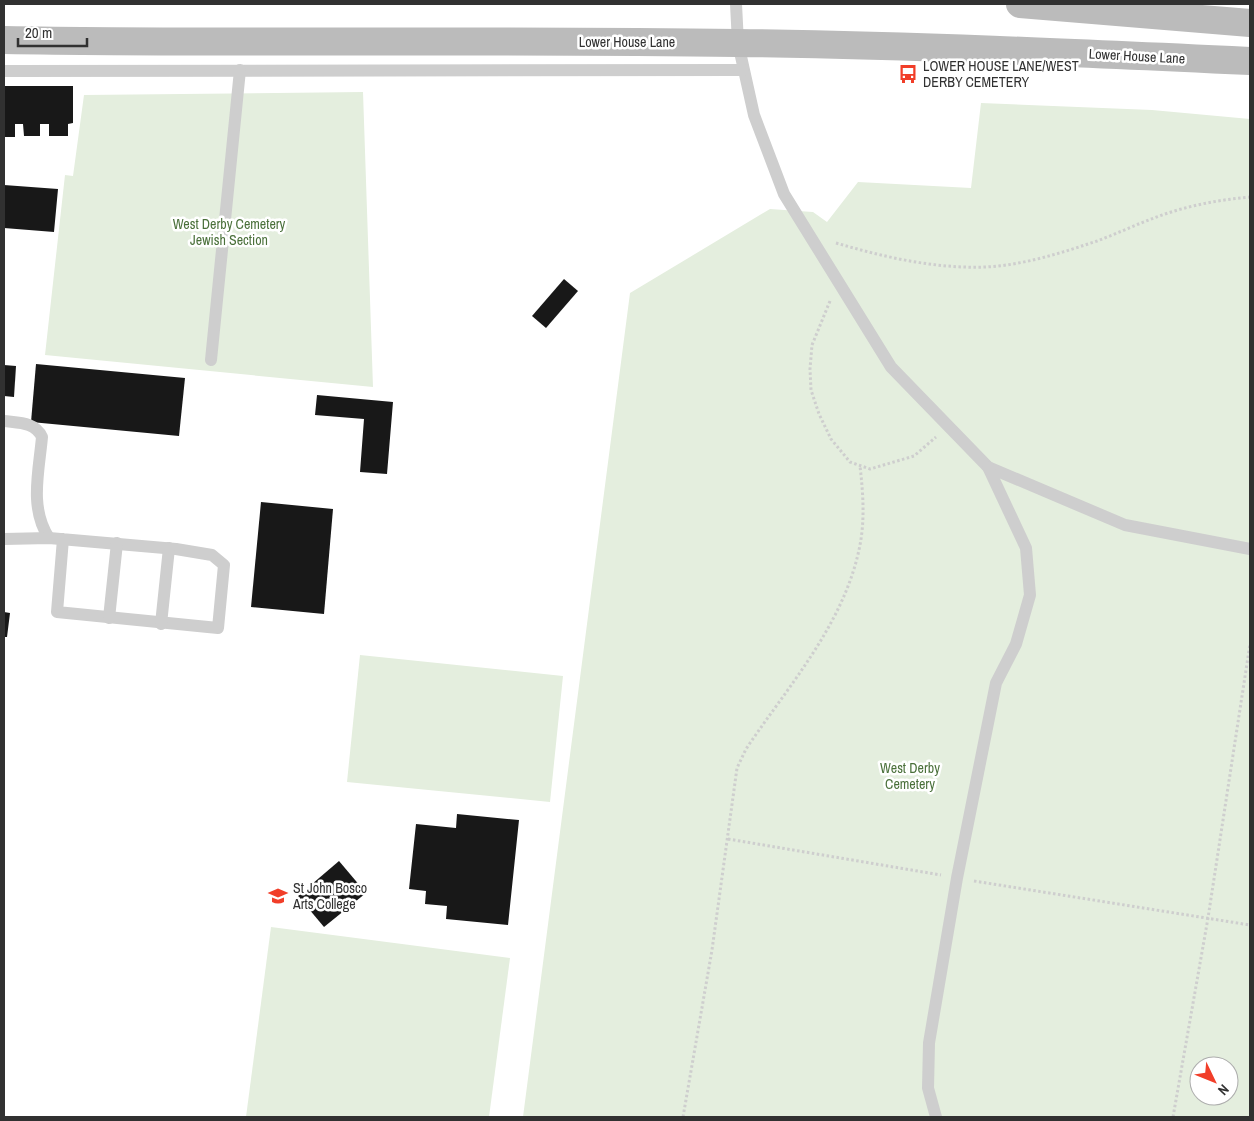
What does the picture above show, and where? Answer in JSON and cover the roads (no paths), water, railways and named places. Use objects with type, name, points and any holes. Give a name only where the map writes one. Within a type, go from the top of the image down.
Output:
[{"type":"street","points":[[1020,4],[1250,23]]},
{"type":"street","name":"Lower House Lane","points":[[4,40],[175,43],[738,43],[1002,50],[1250,61]]},
{"type":"lane","points":[[736,4],[738,43],[754,116],[784,194],[891,367],[988,467],[1026,548],[1030,595],[1016,644],[996,683],[957,878],[928,1043],[928,1088],[936,1117]]},
{"type":"lane","points":[[211,360],[240,70]]},
{"type":"lane","points":[[4,71],[743,70]]},
{"type":"lane","points":[[4,421],[31,425],[39,429],[42,437],[36,500],[37,511],[49,538]]},
{"type":"lane","points":[[988,467],[1125,526],[1250,548]]},
{"type":"lane","points":[[4,539],[63,539],[169,548],[212,554],[224,565],[218,628],[161,624],[57,612],[63,539]]},
{"type":"lane","points":[[109,618],[117,543]]},
{"type":"lane","points":[[161,624],[169,548]]},
{"type":"place","name":"LOWER HOUSE LANE/WEST DERBY CEMETERY","points":[[908,74]]},
{"type":"place","name":"St John Bosco Arts College","points":[[278,896]]},
{"type":"park label","name":"West Derby Cemetery Jewish Section","points":[[229,232]]},
{"type":"park label","name":"West Derby Cemetery","points":[[910,776]]}]
